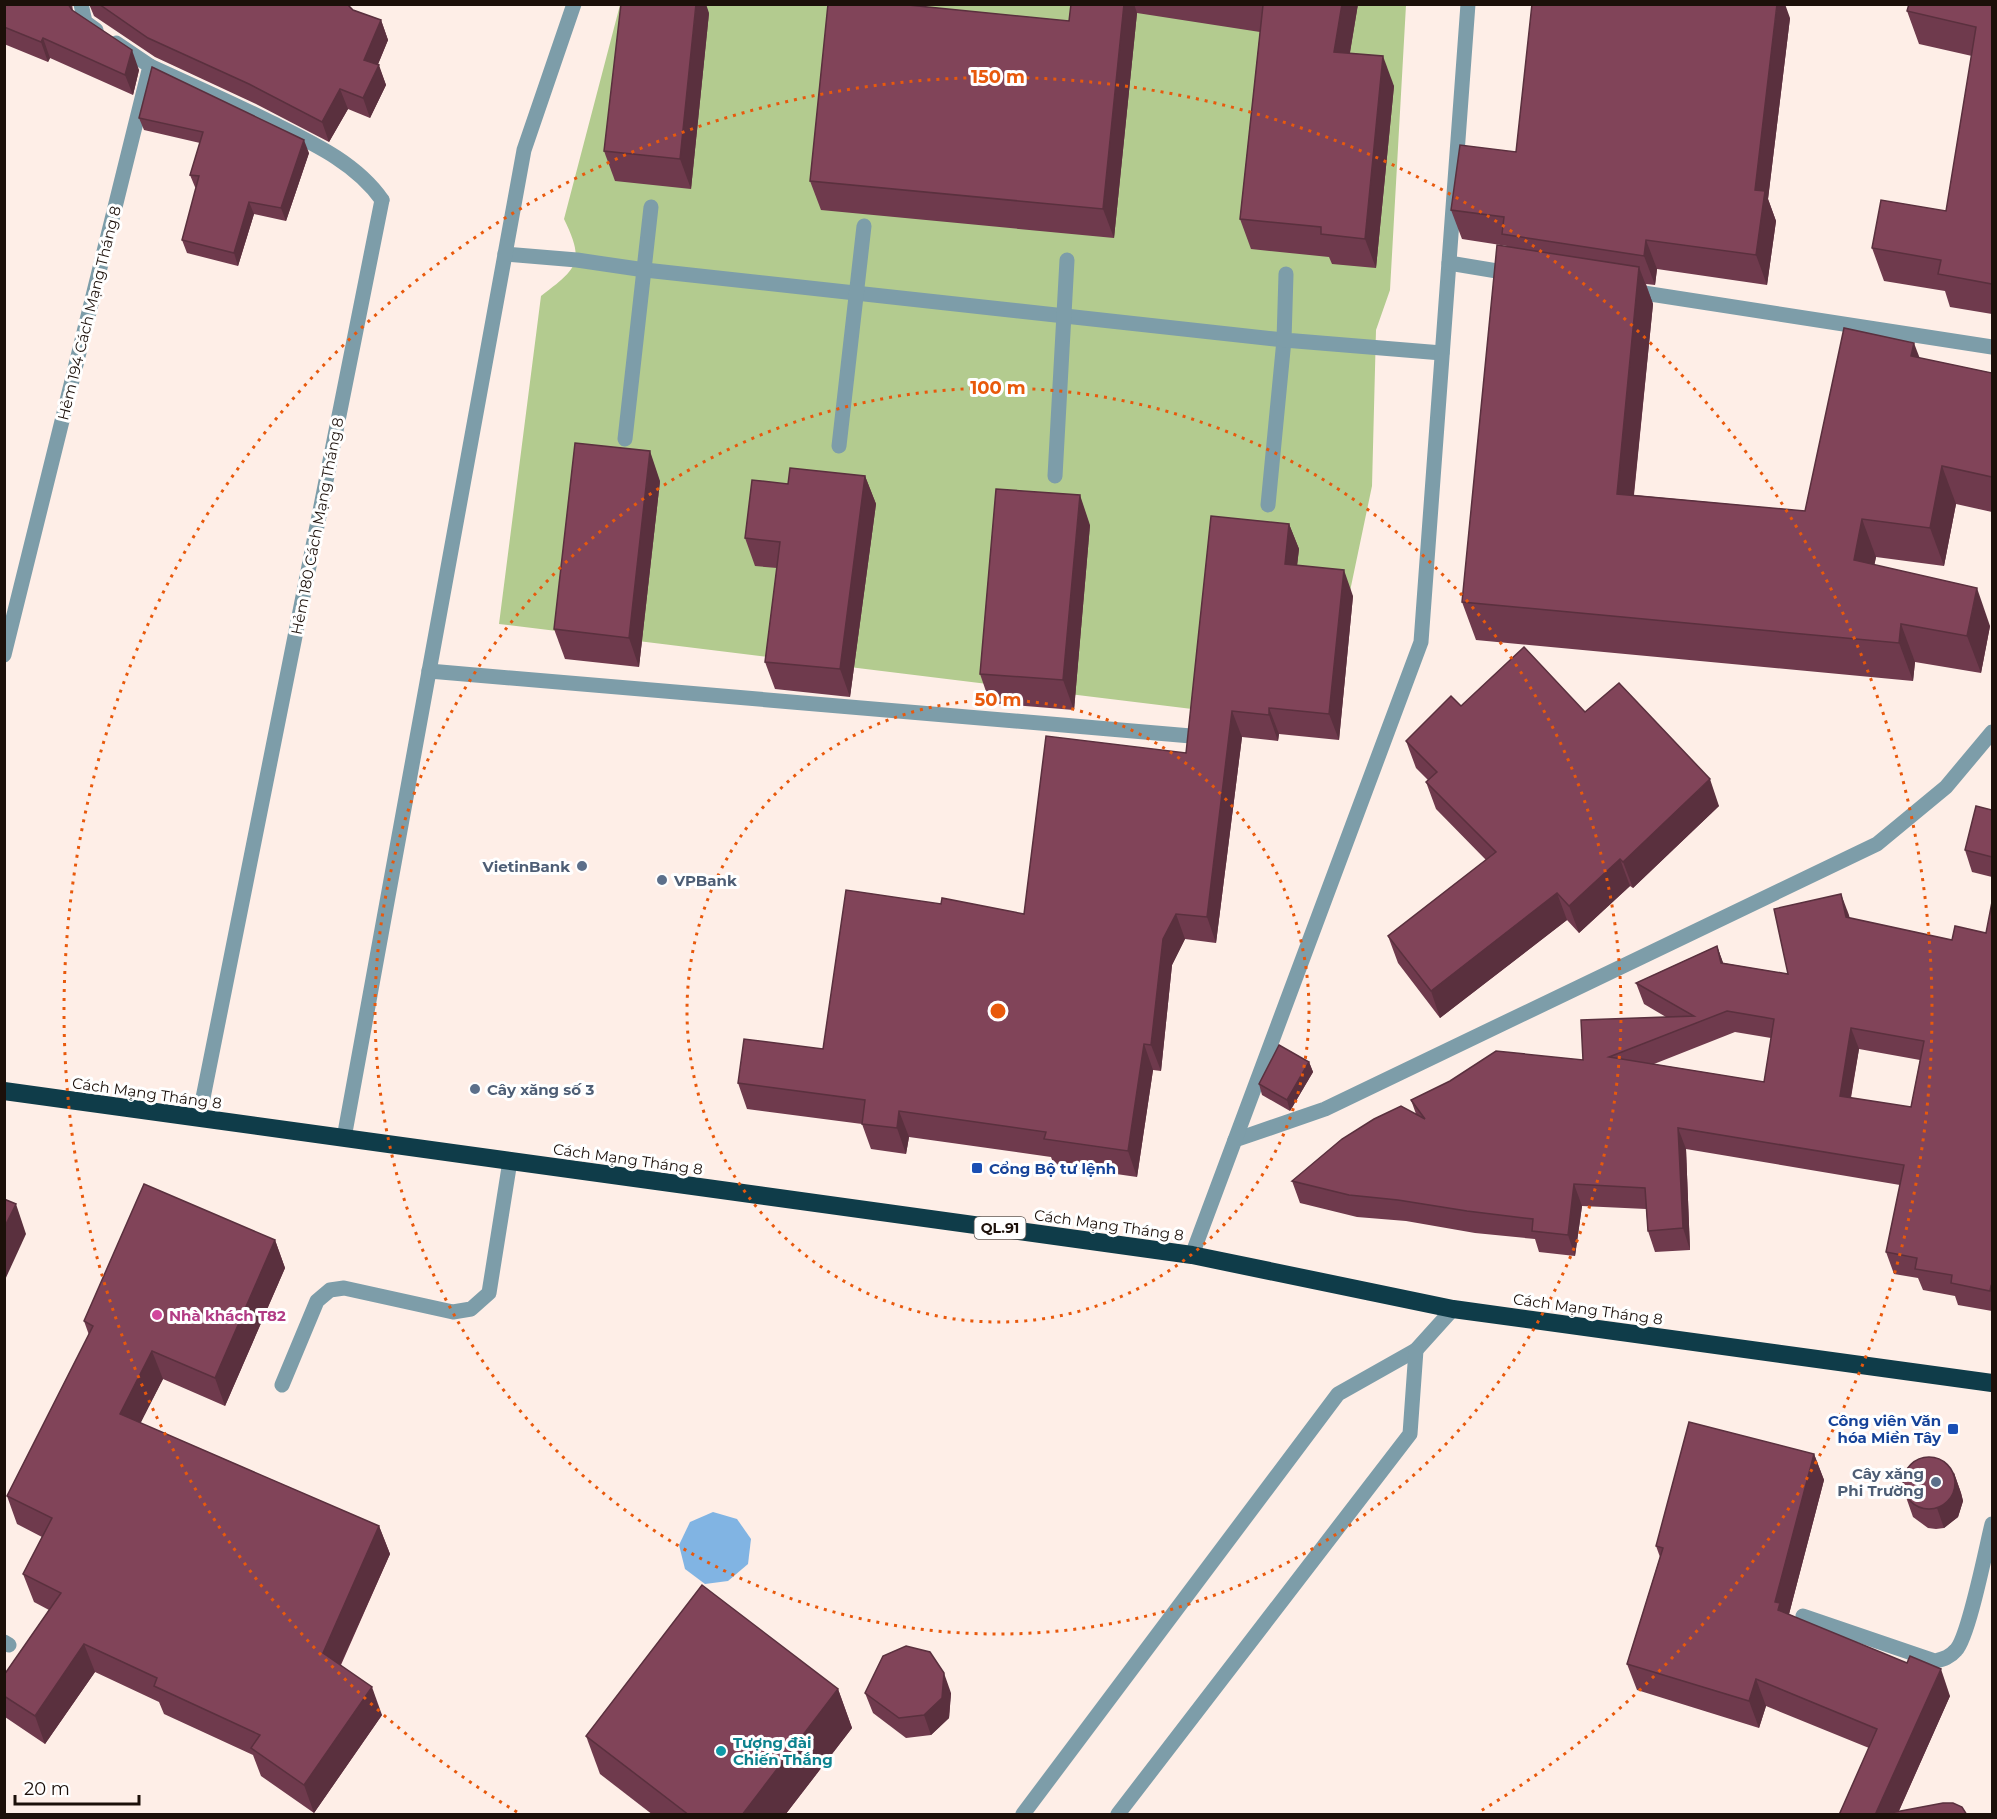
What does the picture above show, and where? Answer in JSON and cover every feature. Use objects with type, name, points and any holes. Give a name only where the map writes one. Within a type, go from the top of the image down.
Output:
[{"type":"highway","name":"Cách Mạng Tháng 8","points":[[4,1091],[1192,1255],[1453,1309],[1992,1383]]},
{"type":"street","points":[[81,4],[84,22],[150,66]]},
{"type":"street","points":[[344,1138],[524,150],[574,4]]},
{"type":"street","points":[[1192,1255],[1421,642],[1468,4]]},
{"type":"street","name":"Hẻm 180 Cách Mạng Tháng 8","points":[[150,66],[317,145],[357,172],[371,184],[382,200],[199,1118]]},
{"type":"street","name":"Hẻm 194 Cách Mạng Tháng 8","points":[[4,655],[150,66]]},
{"type":"street","points":[[626,439],[651,207]]},
{"type":"street","points":[[839,446],[864,226]]},
{"type":"street","points":[[505,254],[577,260],[645,270],[1284,340],[1442,353]]},
{"type":"street","points":[[1055,476],[1067,260]]},
{"type":"street","points":[[1449,263],[1532,276]]},
{"type":"street","points":[[1268,505],[1284,340],[1286,274]]},
{"type":"street","points":[[1614,289],[1992,347]]},
{"type":"street","points":[[429,671],[1191,736]]},
{"type":"street","points":[[1235,1140],[1325,1109],[1877,844],[1946,787],[1992,732]]},
{"type":"street","points":[[282,1385],[317,1301],[330,1290],[344,1288],[453,1312],[471,1309],[489,1293],[510,1161]]},
{"type":"street","points":[[1023,1815],[1338,1394],[1416,1350],[1453,1309]]},
{"type":"street","points":[[1118,1815],[1410,1434],[1416,1350]]},
{"type":"street","points":[[1803,1616],[1935,1661],[1948,1658],[1958,1649],[1965,1631],[1992,1524]]},
{"type":"green space","points":[[620,5],[1406,5],[1390,290],[1376,330],[1372,486],[1322,725],[499,624],[541,296],[570,271],[574,263],[576,255],[574,245],[564,219]]},
{"type":"water","points":[[713,1512],[737,1519],[751,1539],[748,1564],[728,1581],[705,1584],[685,1569],[679,1545],[690,1522]]},
{"type":"building","points":[[4,4],[68,4],[72,10],[132,50],[125,75],[43,38],[41,42],[4,27]]},
{"type":"building","points":[[99,4],[347,4],[353,10],[381,20],[364,60],[379,65],[363,98],[340,89],[322,122],[249,84],[148,38]]},
{"type":"building","points":[[621,4],[696,4],[680,159],[604,151]]},
{"type":"building","points":[[828,4],[898,4],[1069,21],[1071,4],[1124,4],[1103,209],[810,181]]},
{"type":"building","points":[[1260,4],[1342,4],[1334,52],[1383,56],[1365,239],[1321,234],[1321,227],[1240,219],[1263,5]]},
{"type":"building","points":[[1532,4],[1777,4],[1755,190],[1765,191],[1756,255],[1646,240],[1644,256],[1502,234],[1504,217],[1451,210],[1460,145],[1516,152]]},
{"type":"building","points":[[1909,4],[1992,4],[1992,284],[1938,274],[1941,260],[1872,248],[1881,200],[1946,211],[1976,27],[1907,11]]},
{"type":"building","points":[[152,67],[304,140],[281,208],[249,202],[234,253],[182,240],[199,176],[190,175],[203,132],[139,118]]},
{"type":"building","points":[[1497,245],[1639,267],[1617,494],[1805,511],[1844,328],[1914,343],[1911,356],[1992,373],[1992,477],[1942,466],[1930,528],[1862,519],[1854,560],[1977,588],[1967,636],[1901,624],[1899,643],[1462,602]]},
{"type":"building","points":[[575,443],[650,451],[629,638],[554,629]]},
{"type":"building","points":[[790,468],[865,476],[840,669],[765,662],[780,542],[745,538],[752,480],[788,484]]},
{"type":"building","points":[[996,489],[1080,495],[1063,680],[980,674]]},
{"type":"building","points":[[1211,516],[1289,524],[1285,564],[1344,570],[1329,714],[1269,708],[1269,715],[1232,711],[1207,917],[1176,914],[1163,939],[1151,1045],[1144,1044],[1128,1151],[1044,1139],[1046,1132],[899,1111],[897,1128],[862,1124],[865,1100],[738,1083],[744,1039],[823,1049],[846,890],[941,904],[942,898],[1024,914],[1046,736],[1186,753]]},
{"type":"building","points":[[1524,647],[1585,712],[1619,683],[1710,779],[1623,862],[1620,859],[1569,906],[1557,893],[1431,991],[1388,936],[1496,852],[1426,782],[1437,772],[1406,741],[1451,696],[1461,706]]},
{"type":"building","points":[[1976,806],[1992,810],[1992,857],[1965,850]]},
{"type":"building","points":[[1841,894],[1846,917],[1952,940],[1955,926],[1986,933],[1992,902],[1992,1287],[1990,1291],[1951,1283],[1952,1275],[1915,1269],[1917,1258],[1886,1252],[1904,1165],[1678,1128],[1683,1228],[1648,1231],[1645,1188],[1574,1184],[1568,1235],[1532,1231],[1533,1219],[1349,1195],[1292,1181],[1342,1139],[1374,1119],[1401,1106],[1425,1119],[1411,1100],[1450,1081],[1496,1051],[1583,1060],[1581,1020],[1694,1016],[1636,983],[1717,946],[1721,963],[1788,974],[1774,909]],"holes":[[[1727,1011],[1774,1019],[1764,1082],[1609,1057]],[[1851,1028],[1924,1041],[1911,1107],[1840,1096]]]},
{"type":"building","points":[[1279,1045],[1309,1062],[1287,1100],[1259,1084]]},
{"type":"building","points":[[144,1184],[275,1240],[215,1378],[152,1351],[120,1414],[379,1526],[323,1653],[372,1687],[304,1785],[251,1748],[260,1735],[154,1686],[157,1678],[84,1644],[35,1716],[4,1696],[4,1675],[61,1593],[23,1574],[52,1518],[7,1496],[93,1326],[84,1321]]},
{"type":"building","points":[[4,1199],[16,1204],[4,1228]]},
{"type":"building","points":[[1689,1422],[1814,1454],[1775,1602],[1780,1603],[1778,1610],[1907,1663],[1910,1656],[1941,1669],[1875,1815],[1839,1815],[1877,1729],[1756,1679],[1749,1701],[1627,1664],[1663,1548],[1656,1546]]},
{"type":"building","points":[[1929,1457],[1939,1459],[1947,1465],[1953,1473],[1955,1483],[1953,1493],[1947,1501],[1939,1507],[1929,1509],[1919,1507],[1911,1501],[1905,1493],[1903,1483],[1905,1473],[1911,1465],[1919,1459]]},
{"type":"building","points":[[702,1585],[838,1689],[742,1815],[689,1815],[586,1736]]},
{"type":"building","points":[[906,1646],[930,1652],[944,1673],[942,1698],[924,1715],[899,1718],[865,1693],[883,1656]]},
{"type":"building","points":[[1953,1803],[1962,1807],[1967,1815],[1892,1815],[1890,1813]]},
{"type":"place","name":"VietinBank","points":[[582,866]]},
{"type":"place","name":"VPBank","points":[[662,880]]},
{"type":"place","name":"Cây xăng số 3","points":[[475,1089]]},
{"type":"place","name":"Cổng Bộ tư lệnh","points":[[977,1168]]},
{"type":"place","name":"Nhà khách T82","points":[[157,1315]]},
{"type":"place","name":"Công viên Văn hóa Miền Tây","points":[[1953,1429]]},
{"type":"place","name":"Cây xăng Phi Trường","points":[[1936,1482]]},
{"type":"place","name":"Tượng đài Chiến Thắng","points":[[721,1751]]}]
